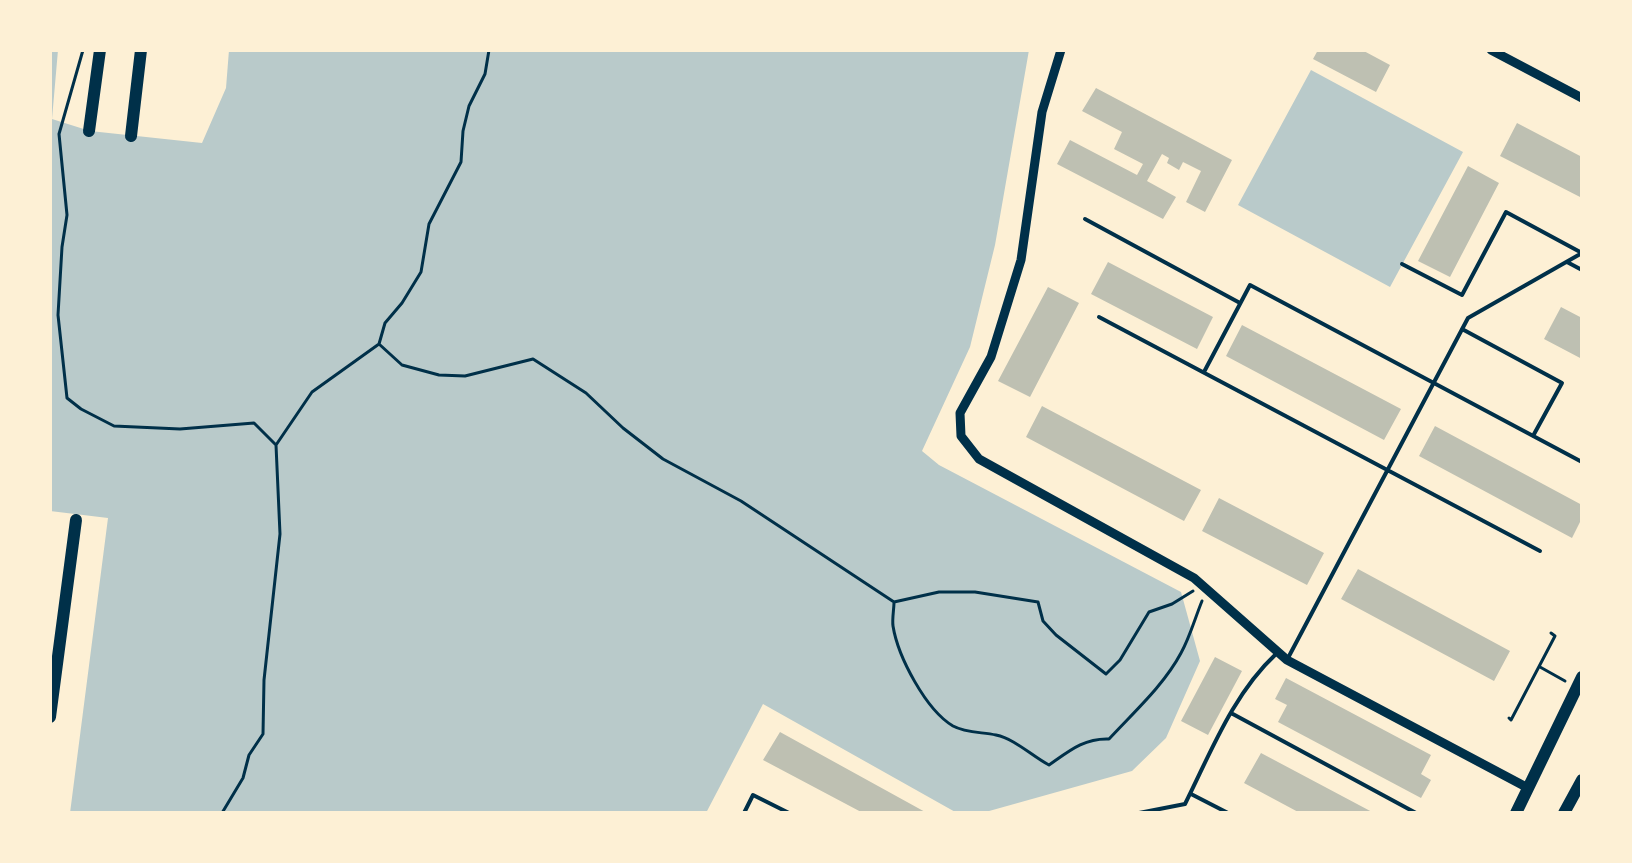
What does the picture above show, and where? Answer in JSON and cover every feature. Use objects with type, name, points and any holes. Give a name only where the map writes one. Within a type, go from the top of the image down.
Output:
[{"type":"main road","points":[[89,131],[100,50]]},
{"type":"main road","points":[[131,136],[141,50]]},
{"type":"main road","points":[[50,717],[76,520]]},
{"type":"main road","points":[[1516,813],[1576,681]]},
{"type":"main road","points":[[1564,813],[1582,780]]},
{"type":"street","points":[[1061,50],[1042,112],[1021,260],[991,357],[960,413],[961,436],[979,459],[1194,578],[1287,660],[1528,788]]},
{"type":"street","points":[[1491,50],[1582,98]]},
{"type":"lane","points":[[1402,264],[1462,295],[1506,212],[1582,253]]},
{"type":"lane","points":[[1085,219],[1240,303]]},
{"type":"lane","points":[[1287,660],[1468,318],[1582,253]]},
{"type":"lane","points":[[1566,262],[1582,270]]},
{"type":"lane","points":[[1204,372],[1250,285],[1582,462]]},
{"type":"lane","points":[[1099,317],[1540,551]]},
{"type":"lane","points":[[1462,329],[1562,383],[1533,436]]},
{"type":"lane","points":[[1139,813],[1185,804],[1255,673],[1278,652]]},
{"type":"lane","points":[[1231,713],[1416,813]]},
{"type":"lane","points":[[1190,794],[1228,813]]},
{"type":"lane","points":[[744,813],[753,795],[789,813]]},
{"type":"path","points":[[83,50],[59,134],[67,215],[58,315],[67,398],[114,426],[180,429],[254,423],[276,445]]},
{"type":"path","points":[[222,813],[243,778],[249,755],[263,734],[264,680],[275,557],[280,534],[276,445],[312,392],[379,344],[385,323],[421,272],[429,224],[461,162],[463,131],[469,106],[485,74],[489,50]]},
{"type":"path","points":[[379,344],[402,365],[439,375],[465,376],[533,359],[586,393],[623,428],[663,459],[741,501],[894,602],[939,592],[975,592],[1038,602],[1043,621],[1056,635],[1106,674],[1120,660],[1149,612],[1187,597]]},
{"type":"path","points":[[894,602],[893,627],[910,672],[940,714],[954,727],[996,735],[1049,765],[1084,742],[1094,738],[1109,739],[1139,707],[1182,652],[1206,589]]},
{"type":"path","points":[[1509,718],[1511,720],[1555,636],[1551,633]]},
{"type":"path","points":[[1538,667],[1576,681]]},
{"type":"shaded area","points":[[50,50],[58,50],[52,119],[90,131],[202,143],[226,88],[229,50],[1029,50],[995,245],[970,347],[922,451],[939,465],[1181,592],[1200,661],[1166,738],[1132,771],[982,813],[957,813],[763,704],[706,813],[70,813],[108,518],[50,511]]},
{"type":"shaded area","points":[[1311,70],[1463,152],[1390,287],[1238,205]]},
{"type":"building","points":[[1318,50],[1362,50],[1390,65],[1376,92],[1313,59]]},
{"type":"building","points":[[1096,88],[1232,160],[1205,212],[1186,202],[1201,171],[1183,162],[1179,170],[1167,163],[1169,158],[1162,154],[1147,181],[1176,197],[1163,219],[1057,164],[1070,140],[1137,175],[1143,164],[1114,149],[1122,132],[1082,111]]},
{"type":"building","points":[[1517,123],[1582,157],[1582,198],[1500,156]]},
{"type":"building","points":[[1468,166],[1499,183],[1450,277],[1418,261]]},
{"type":"building","points":[[1108,262],[1213,317],[1197,349],[1091,294]]},
{"type":"building","points":[[1048,287],[1079,303],[1030,397],[998,381]]},
{"type":"building","points":[[1561,307],[1582,318],[1582,359],[1544,339]]},
{"type":"building","points":[[1242,325],[1401,409],[1384,440],[1226,356]]},
{"type":"building","points":[[1042,406],[1201,490],[1184,521],[1026,437]]},
{"type":"building","points":[[1435,426],[1582,505],[1582,518],[1572,538],[1419,456]]},
{"type":"building","points":[[1219,498],[1324,553],[1307,585],[1202,531]]},
{"type":"building","points":[[1358,569],[1510,651],[1494,681],[1341,599]]},
{"type":"building","points":[[1215,657],[1242,671],[1208,735],[1181,721]]},
{"type":"building","points":[[1286,678],[1431,755],[1421,774],[1431,780],[1421,798],[1278,722],[1287,705],[1275,699]]},
{"type":"building","points":[[780,732],[927,813],[863,813],[763,760]]},
{"type":"building","points":[[1261,753],[1374,813],[1300,813],[1244,783]]}]
